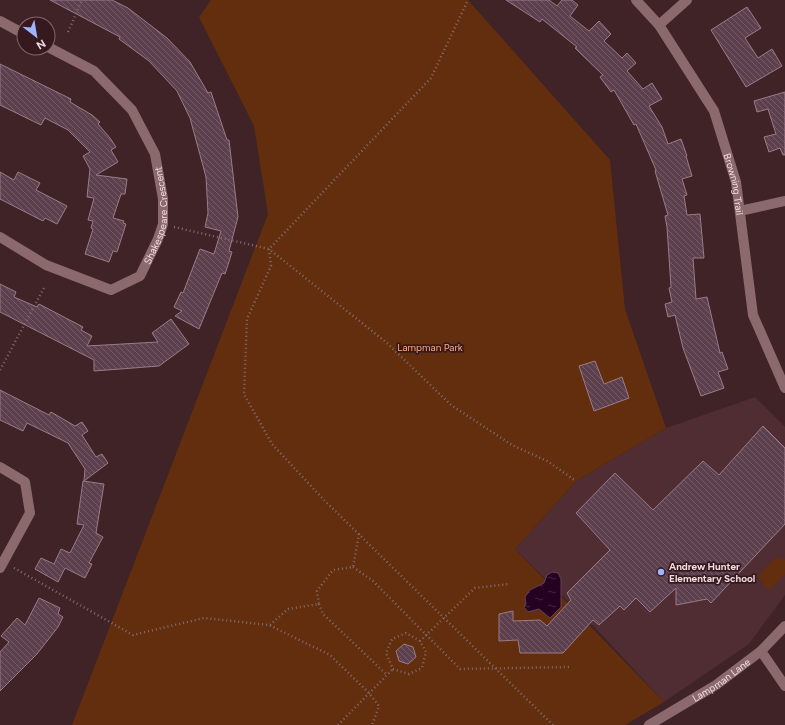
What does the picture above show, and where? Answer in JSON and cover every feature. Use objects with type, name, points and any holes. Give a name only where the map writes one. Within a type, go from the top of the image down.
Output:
[{"type":"street","name":"Browning Trail","points":[[636,0],[658,25],[714,111],[736,182],[753,314],[785,388]]},
{"type":"street","points":[[658,25],[687,0]]},
{"type":"street","points":[[0,22],[16,30]]},
{"type":"street","name":"Shakespeare Crescent","points":[[0,237],[46,265],[111,290],[140,276],[158,239],[163,224],[163,199],[155,154],[132,110],[94,71],[56,51]]},
{"type":"street","points":[[740,211],[785,201]]},
{"type":"street","points":[[0,467],[25,482],[30,513],[2,565]]},
{"type":"street","name":"Lampman Lane","points":[[649,725],[716,685],[761,651],[785,626]]},
{"type":"street","points":[[761,651],[785,686]]},
{"type":"path","points":[[68,32],[82,0]]},
{"type":"path","points":[[269,249],[431,78],[468,0]]},
{"type":"path","points":[[163,224],[269,249],[387,343],[451,405],[512,445],[547,461],[576,481]]},
{"type":"path","points":[[269,249],[272,266],[247,319],[244,394],[272,444],[324,500],[445,617],[553,725]]},
{"type":"path","points":[[0,370],[44,288]]},
{"type":"path","points":[[354,567],[359,533]]},
{"type":"path","points":[[2,565],[133,636],[204,618],[270,625],[330,655],[369,693],[379,706],[372,725]]},
{"type":"path","points":[[387,675],[323,614],[319,604],[317,591],[333,570],[354,567],[373,581],[460,669],[569,667]]},
{"type":"path","points":[[420,641],[475,588],[509,584]]},
{"type":"path","points":[[270,625],[288,609],[319,604]]},
{"type":"path","points":[[406,633],[420,641],[426,652],[422,668],[409,674],[394,669],[386,653],[392,639],[406,633]]},
{"type":"path","points":[[338,725],[394,669]]},
{"type":"shaded area","name":"Andrew Hunter Elementary School","points":[[755,397],[785,427],[785,595],[749,644],[664,702],[601,634],[515,549],[576,481],[666,428]]},
{"type":"green space","name":"Lampman Park","points":[[211,0],[468,0],[610,160],[625,309],[666,428],[576,481],[515,549],[664,702],[625,725],[72,725],[268,214],[254,126],[199,17]]},
{"type":"green space","points":[[776,557],[785,560],[785,574],[771,589],[765,587],[758,576]]},
{"type":"water","points":[[552,572],[558,573],[561,579],[561,607],[550,618],[539,609],[528,612],[524,607],[526,604],[525,597],[530,590],[544,583],[547,575]]},
{"type":"building","points":[[50,0],[112,0],[128,8],[167,38],[190,62],[208,93],[211,92],[227,140],[229,140],[238,217],[229,251],[232,252],[225,274],[222,273],[199,329],[175,316],[182,311],[174,307],[181,292],[183,293],[200,249],[214,254],[221,231],[205,227],[208,213],[206,177],[190,118],[177,91],[149,61],[119,39],[120,37]]},
{"type":"building","points":[[506,0],[549,0],[557,6],[562,0],[572,0],[578,5],[570,16],[589,31],[599,21],[611,34],[604,41],[622,58],[627,53],[636,63],[627,71],[643,89],[652,83],[662,99],[649,106],[662,127],[668,144],[681,139],[687,156],[692,176],[682,179],[687,195],[684,196],[687,215],[700,214],[704,258],[693,258],[696,299],[707,297],[720,353],[722,352],[728,369],[718,372],[724,388],[701,396],[683,348],[675,315],[668,317],[665,304],[672,302],[669,288],[671,287],[665,216],[668,215],[655,171],[656,170],[636,124],[634,125],[614,90],[611,92],[600,77],[603,75],[575,48],[577,47],[542,19],[540,22]]},
{"type":"building","points":[[747,7],[761,28],[745,38],[758,58],[772,49],[782,66],[746,87],[711,30]]},
{"type":"building","points":[[0,64],[71,99],[70,102],[92,115],[100,122],[98,124],[116,147],[111,150],[118,162],[96,175],[127,179],[125,194],[121,194],[113,218],[124,221],[123,223],[126,224],[117,252],[113,251],[109,262],[85,254],[93,229],[91,228],[93,221],[88,220],[94,198],[87,197],[90,169],[83,156],[90,152],[68,130],[45,118],[41,125],[0,105]]},
{"type":"building","points":[[785,92],[785,155],[783,155],[780,148],[769,152],[764,137],[776,134],[768,109],[757,112],[754,101]]},
{"type":"building","points":[[0,172],[14,180],[18,172],[40,183],[36,190],[67,206],[57,224],[45,218],[43,221],[0,199]]},
{"type":"building","points":[[0,284],[16,292],[14,297],[37,307],[39,304],[83,327],[81,330],[92,336],[87,346],[158,342],[152,333],[171,319],[189,344],[159,366],[94,371],[94,360],[0,312]]},
{"type":"building","points":[[595,361],[604,384],[622,377],[629,398],[594,411],[579,366]]},
{"type":"building","points":[[0,390],[49,415],[51,412],[75,426],[82,422],[88,431],[82,435],[96,457],[102,454],[108,463],[84,481],[85,469],[68,443],[27,423],[23,431],[0,420]]},
{"type":"building","points":[[763,426],[785,448],[785,524],[711,603],[707,599],[676,605],[676,588],[650,612],[636,598],[624,610],[620,606],[599,625],[593,620],[563,653],[520,653],[518,640],[499,641],[499,614],[513,611],[513,621],[540,620],[547,626],[571,600],[567,593],[610,550],[576,513],[615,473],[653,510],[703,461],[719,475]]},
{"type":"building","points":[[83,481],[104,484],[96,533],[103,537],[89,563],[92,564],[85,578],[65,568],[58,582],[35,569],[41,558],[54,564],[61,549],[70,553],[84,525],[77,524]]},
{"type":"building","points":[[39,598],[60,608],[58,614],[63,617],[58,627],[37,654],[0,691],[0,652],[9,642],[1,636],[17,618],[25,625]]},
{"type":"building","points":[[404,644],[413,647],[416,657],[408,664],[399,661],[396,651]]},
{"type":"place","name":"Andrew Hunter Elementary School","points":[[661,572]]}]
